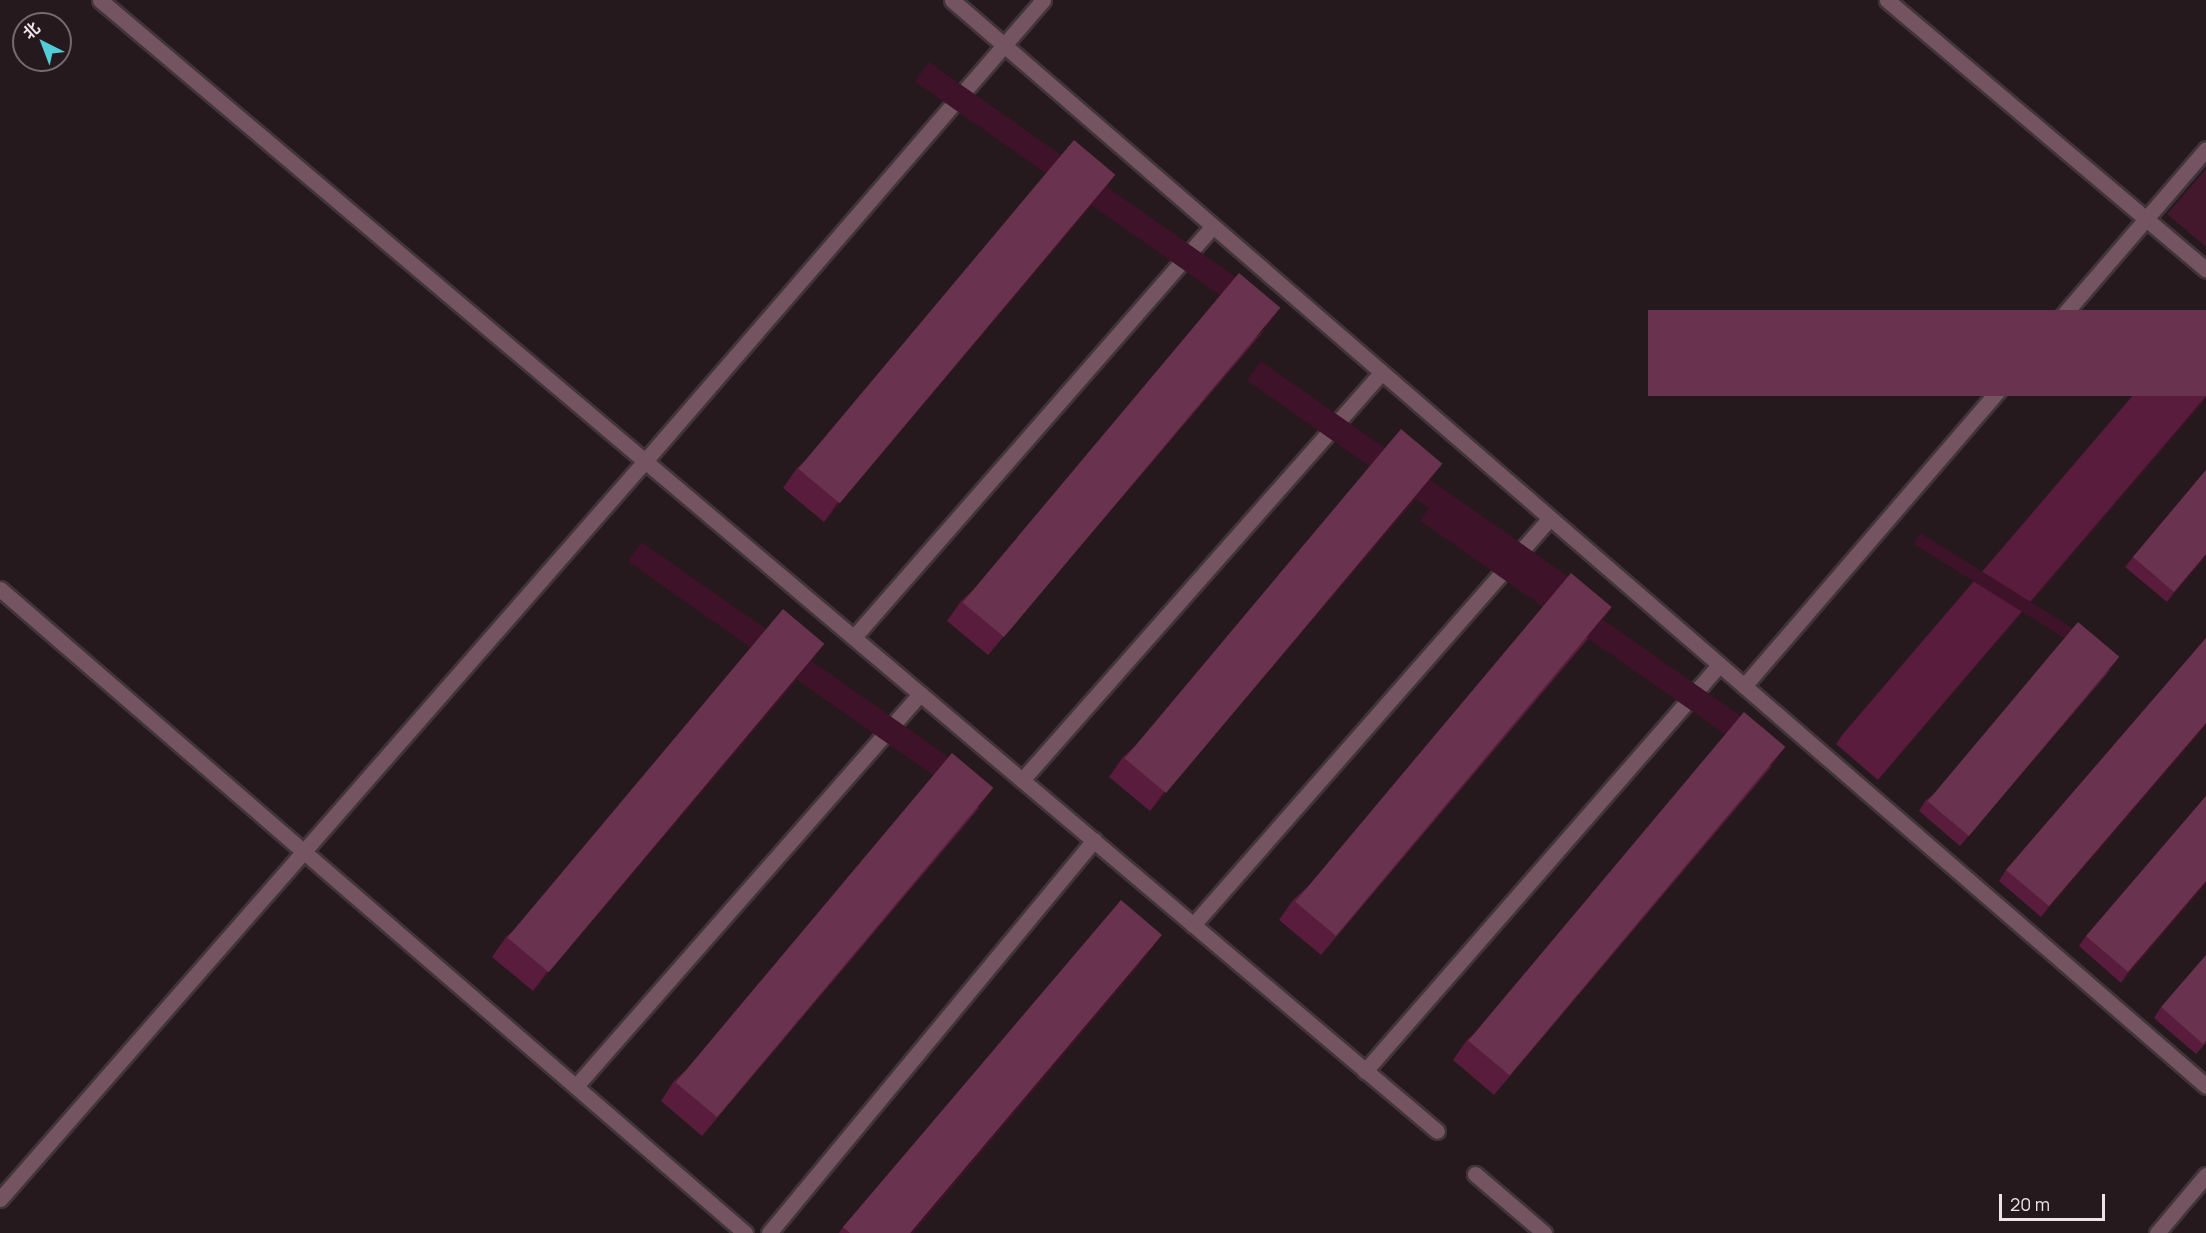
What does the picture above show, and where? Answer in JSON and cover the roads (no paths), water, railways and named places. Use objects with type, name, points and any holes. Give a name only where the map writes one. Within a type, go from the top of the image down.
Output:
[{"type":"street","points":[[100,0],[1437,1131]]},
{"type":"street","points":[[952,0],[2206,1086]]},
{"type":"street","points":[[0,1199],[645,461],[1043,0]]},
{"type":"street","points":[[1887,0],[2206,270]]},
{"type":"street","points":[[1744,686],[2206,149]]},
{"type":"street","points":[[854,637],[1212,227]]},
{"type":"street","points":[[1022,780],[1381,373]]},
{"type":"street","points":[[1193,925],[1549,519]]},
{"type":"street","points":[[0,589],[745,1233]]},
{"type":"street","points":[[1365,1071],[1719,665]]},
{"type":"street","points":[[576,1086],[920,694]]},
{"type":"street","points":[[769,1233],[1094,840]]},
{"type":"street","points":[[1475,1174],[1544,1233]]},
{"type":"street","points":[[2157,1233],[2206,1175]]}]
